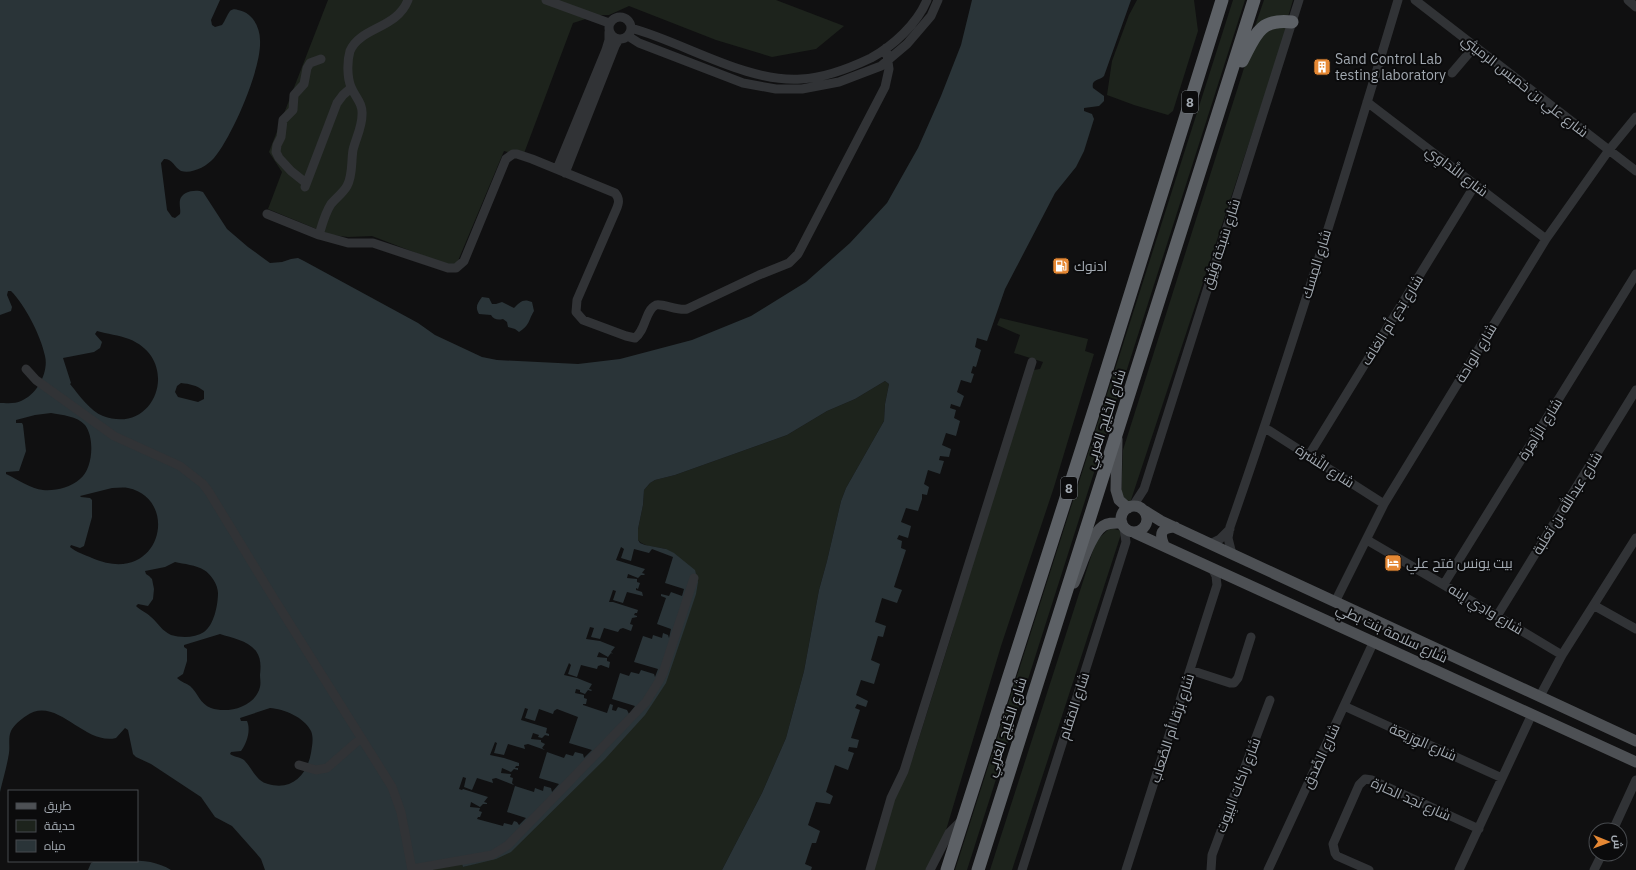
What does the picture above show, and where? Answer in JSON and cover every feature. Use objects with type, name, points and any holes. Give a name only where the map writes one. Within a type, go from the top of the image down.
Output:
[{"type":"highway","name":"شارع الخَلِيج العَربِي","points":[[947,870],[1222,0]]},
{"type":"highway","name":"شارع الخَلِيج العَربِي","points":[[978,870],[1254,0]]},
{"type":"highway","points":[[1225,93],[1258,32],[1270,23],[1281,21],[1292,22]]},
{"type":"main road","name":"شارع سلامة بنت بطي","points":[[1117,433],[1116,490],[1119,500],[1210,544],[1636,741]]},
{"type":"main road","points":[[1064,598],[1073,587],[1092,542],[1099,530],[1107,524],[1129,529],[1142,530],[1146,525],[1148,518],[1137,509],[1123,512],[1121,517],[1129,529]]},
{"type":"main road","points":[[1164,545],[1161,535],[1163,530],[1175,527]]},
{"type":"main road","name":"شارع سلامة بنت بطي","points":[[1129,529],[1636,762]]},
{"type":"main road","points":[[1451,677],[1448,666],[1449,661],[1453,658],[1460,660]]},
{"type":"street","points":[[319,235],[330,205],[346,187],[350,178],[353,151],[362,114],[360,102],[351,88],[348,74],[349,59],[354,45],[359,39],[396,17],[408,0]]},
{"type":"street","points":[[546,0],[609,27],[615,38],[626,34],[746,71],[775,77],[801,79],[855,66],[886,48],[903,34],[923,8],[926,0]]},
{"type":"street","points":[[626,34],[640,43],[742,83],[776,89],[802,89],[839,82],[881,66],[907,44],[931,16],[938,0]]},
{"type":"street","name":"شارع سَبخة وَثِيق","points":[[1137,509],[1299,0]]},
{"type":"street","name":"شارع المِسك","points":[[1232,554],[1228,538],[1230,527],[1265,428],[1398,0]]},
{"type":"street","name":"شارع علي بن خميس الرميثي","points":[[1415,0],[1636,171]]},
{"type":"street","points":[[1628,0],[1636,7]]},
{"type":"street","points":[[616,17],[624,17],[628,20],[626,34],[615,46],[561,171],[606,50],[609,40],[609,27],[616,17]]},
{"type":"street","points":[[1452,73],[1475,46]]},
{"type":"street","points":[[267,214],[319,235],[348,243],[373,243],[448,268],[456,268],[462,265],[464,261],[507,157],[517,154],[615,193],[618,197],[619,201],[578,300],[576,312],[583,320],[635,338],[642,331],[650,310],[656,305],[688,310],[759,275],[789,263],[798,254],[885,87],[889,69],[889,60],[886,48]]},
{"type":"street","points":[[320,59],[310,64],[307,68],[304,84],[294,95],[293,110],[282,120],[281,137],[276,148],[279,158],[306,185],[335,108],[340,99],[351,88]]},
{"type":"street","name":"شارع النَّداوِي","points":[[1367,102],[1546,239]]},
{"type":"street","name":"شارع الواحة","points":[[1335,602],[1384,504],[1546,239],[1609,150],[1636,117]]},
{"type":"street","name":"شارع بَدع أم الغاف","points":[[1309,455],[1475,185]]},
{"type":"street","name":"شارع الزَّاهِرة","points":[[1444,584],[1636,274]]},
{"type":"street","points":[[870,870],[891,798],[906,766],[1032,362]]},
{"type":"street","points":[[26,369],[36,380],[114,436],[180,466],[203,484],[392,787],[398,799],[412,870],[492,855],[508,845],[532,822],[646,702],[661,677],[694,578]]},
{"type":"street","name":"شارع عبدالله بن ثعلَبة","points":[[1497,616],[1636,390]]},
{"type":"street","name":"شارع النَّشرة","points":[[1265,428],[1384,504]]},
{"type":"street","name":"شارع المِسك","points":[[1210,544],[1220,539],[1230,527]]},
{"type":"street","name":"شارع المَقام","points":[[1025,869],[1129,529]]},
{"type":"street","points":[[1540,696],[1562,655],[1595,606],[1636,538]]},
{"type":"street","name":"شارع وادِي إبنه","points":[[1367,540],[1444,584],[1562,655]]},
{"type":"street","points":[[1212,568],[1216,576],[1217,585],[1231,576]]},
{"type":"street","name":"شارع بَرقا أم الصَّعاب","points":[[1126,870],[1217,585]]},
{"type":"street","points":[[1595,606],[1636,630]]},
{"type":"street","points":[[1190,670],[1234,683],[1238,678],[1251,637]]},
{"type":"street","name":"شارع الصِّدق","points":[[1268,870],[1374,641]]},
{"type":"street","name":"شارع راكات البِيوت","points":[[1211,870],[1212,856],[1270,700]]},
{"type":"street","name":"شارع الوِرَيعة","points":[[1344,706],[1502,778]]},
{"type":"street","points":[[1459,870],[1532,714]]},
{"type":"street","points":[[300,766],[316,770],[327,768],[361,738]]},
{"type":"street","name":"شارع نَجد الحارة","points":[[1369,870],[1337,856],[1333,849],[1333,844],[1359,785],[1365,779],[1372,780],[1479,829]]},
{"type":"street","points":[[1617,822],[1636,780]]},
{"type":"street","points":[[930,870],[949,833],[963,819]]},
{"type":"green space","points":[[328,0],[776,0],[844,26],[816,49],[772,57],[716,40],[629,6],[609,15],[598,15],[573,23],[523,156],[504,151],[455,268],[372,236],[348,237],[331,235],[268,209],[282,172],[269,152]]},
{"type":"green space","points":[[1137,0],[1194,0],[1198,31],[1173,111],[1168,115],[1107,95],[1112,61],[1129,15]]},
{"type":"green space","points":[[1233,0],[1245,0],[967,870],[955,870]]},
{"type":"green space","points":[[1264,0],[1293,0],[1288,17],[1255,26]]},
{"type":"green space","points":[[1268,28],[1287,28],[1130,503],[1121,500],[1123,450],[1250,49]]},
{"type":"green space","points":[[1000,318],[1088,339],[1085,351],[1094,354],[1054,487],[1001,646],[944,837],[929,870],[873,870],[893,801],[914,754],[952,633],[967,577],[1034,370],[1040,369],[1043,362],[1014,353],[1020,335],[997,325]]},
{"type":"green space","points":[[885,381],[889,384],[885,404],[884,421],[846,488],[841,501],[819,590],[804,671],[786,738],[762,793],[722,870],[423,870],[461,862],[463,867],[477,863],[666,549],[643,544],[638,540],[638,529],[643,505],[644,490],[650,483],[787,435],[827,411],[855,399]]},
{"type":"green space","points":[[1110,528],[1122,531],[1012,870],[990,870],[1096,541]]},
{"type":"water","points":[[0,0],[220,0],[211,20],[212,25],[215,27],[222,25],[230,11],[234,9],[243,11],[251,17],[257,25],[260,35],[259,52],[251,84],[229,135],[214,158],[199,169],[190,172],[181,171],[167,159],[164,159],[161,163],[167,210],[172,217],[175,218],[180,214],[180,200],[183,195],[193,191],[203,192],[227,229],[270,263],[298,258],[418,323],[435,335],[482,357],[497,360],[578,364],[620,359],[692,340],[751,316],[806,282],[850,243],[887,203],[918,148],[961,45],[972,0],[1131,0],[1104,76],[1093,83],[1093,88],[1104,96],[1104,101],[1099,106],[1084,108],[1084,111],[1092,114],[1094,119],[1084,151],[1076,167],[1055,193],[1005,289],[987,341],[977,338],[975,347],[981,350],[976,367],[973,366],[971,373],[974,374],[971,383],[961,380],[957,392],[964,396],[960,407],[951,404],[950,408],[956,410],[954,418],[960,421],[956,436],[946,433],[942,445],[951,449],[949,457],[940,456],[939,460],[944,461],[940,474],[928,470],[924,484],[929,487],[927,495],[922,494],[918,511],[906,508],[901,522],[911,526],[908,538],[899,535],[897,539],[902,541],[901,548],[906,550],[894,587],[902,590],[897,603],[882,598],[875,622],[886,626],[883,637],[878,636],[871,660],[880,664],[874,684],[861,680],[856,695],[868,701],[866,707],[857,704],[855,708],[860,710],[851,738],[859,740],[857,748],[849,747],[848,751],[854,753],[848,770],[835,765],[826,792],[833,796],[830,804],[816,802],[808,825],[820,831],[816,843],[812,843],[805,864],[812,867],[811,870],[722,870],[762,793],[786,738],[804,671],[819,590],[841,501],[846,488],[884,421],[885,404],[889,384],[885,381],[855,399],[827,411],[787,435],[675,475],[655,480],[644,490],[643,505],[638,529],[638,540],[640,543],[645,545],[666,549],[674,553],[695,570],[698,582],[696,594],[666,683],[645,715],[605,759],[511,852],[496,859],[463,867],[461,862],[423,870],[265,870],[261,859],[256,853],[232,826],[215,817],[201,797],[133,754],[128,730],[125,728],[116,738],[104,738],[93,735],[59,715],[48,711],[37,711],[26,716],[15,725],[10,733],[8,758],[0,792],[0,403],[19,402],[32,394],[43,376],[46,362],[40,339],[32,321],[22,304],[11,291],[8,291],[7,295],[12,307],[11,311],[0,315]],"holes":[[[97,331],[129,339],[145,349],[155,363],[158,378],[156,393],[148,406],[137,415],[122,419],[98,414],[89,407],[70,384],[71,383],[63,358],[94,352],[100,348],[102,342],[95,334]],[[181,383],[190,384],[204,391],[204,399],[198,402],[178,397],[175,392],[177,386]],[[51,413],[69,416],[82,422],[88,431],[91,453],[88,468],[80,479],[67,487],[48,490],[34,488],[6,474],[6,472],[19,471],[26,451],[23,425],[22,423],[16,423],[16,420]],[[112,488],[128,488],[144,495],[154,508],[158,523],[156,538],[148,552],[134,561],[116,564],[92,558],[70,547],[71,545],[80,548],[84,546],[92,517],[92,500],[90,498],[80,496]],[[175,562],[201,568],[207,572],[212,577],[218,590],[215,614],[207,629],[200,634],[192,636],[179,637],[171,635],[154,619],[136,606],[138,604],[148,606],[153,599],[154,589],[152,579],[146,574],[145,571],[165,567]],[[220,634],[239,640],[252,647],[260,659],[260,687],[253,700],[240,707],[225,710],[218,710],[204,704],[190,686],[177,678],[183,674],[187,661],[187,649],[184,645]],[[270,708],[287,712],[304,722],[311,731],[312,742],[309,761],[302,774],[291,783],[277,786],[268,784],[260,780],[244,760],[230,754],[231,752],[241,751],[247,740],[249,728],[247,721],[241,721],[240,718]]]},
{"type":"water","points":[[482,297],[489,298],[492,304],[502,302],[514,308],[522,301],[526,300],[532,302],[534,311],[527,325],[519,332],[508,327],[507,322],[503,319],[499,320],[493,318],[491,315],[479,314],[477,306]]},
{"type":"water","points":[[138,860],[154,863],[171,870],[88,870],[91,863],[138,862]]},
{"type":"pier","points":[[621,547],[624,549],[621,558],[631,561],[634,549],[649,553],[652,549],[673,557],[665,583],[684,589],[682,596],[671,592],[669,596],[661,594],[661,596],[666,598],[657,624],[671,629],[669,638],[668,635],[663,633],[662,638],[653,635],[652,639],[643,636],[634,662],[658,669],[655,677],[654,674],[641,670],[639,674],[631,672],[629,676],[620,673],[612,699],[635,706],[629,714],[627,710],[618,707],[616,711],[612,710],[613,705],[610,704],[607,713],[583,705],[586,704],[587,699],[584,698],[584,695],[575,693],[576,689],[585,694],[588,690],[592,690],[589,689],[592,684],[564,675],[569,663],[571,665],[568,674],[577,677],[581,665],[597,669],[598,666],[601,665],[609,668],[610,662],[607,661],[607,658],[597,657],[599,652],[608,657],[611,653],[613,654],[611,652],[615,647],[600,641],[586,639],[590,627],[594,628],[591,637],[600,639],[604,628],[618,632],[623,628],[631,631],[633,625],[630,624],[632,618],[637,617],[634,615],[638,610],[609,602],[613,590],[616,591],[613,600],[623,603],[627,592],[643,596],[642,592],[636,590],[636,588],[638,589],[640,583],[637,582],[637,579],[627,578],[628,574],[638,578],[641,575],[644,575],[645,574],[642,573],[645,569],[616,560]]},
{"type":"pier","points":[[525,708],[528,709],[525,718],[535,721],[539,709],[553,714],[557,709],[578,717],[569,743],[592,750],[584,758],[583,754],[575,752],[573,756],[566,754],[564,758],[547,752],[539,778],[559,784],[552,792],[551,788],[544,786],[543,791],[535,788],[534,792],[515,786],[507,812],[526,818],[519,825],[514,821],[512,825],[504,823],[503,826],[477,819],[480,817],[482,812],[479,811],[480,808],[470,807],[471,802],[480,807],[483,804],[487,804],[484,802],[488,797],[459,789],[463,777],[466,778],[464,787],[472,790],[477,778],[493,783],[492,779],[496,778],[514,785],[512,783],[513,778],[510,777],[511,774],[501,773],[502,768],[511,772],[514,769],[518,770],[518,768],[515,768],[516,766],[519,766],[519,763],[490,755],[495,742],[497,743],[494,753],[504,755],[508,744],[525,749],[524,745],[528,744],[545,750],[542,748],[545,744],[541,742],[541,740],[531,739],[533,733],[542,738],[545,735],[549,736],[549,734],[546,733],[547,728],[521,720]]},
{"type":"place","name":"Sand Control Lab testing laboratory","points":[[1322,67]]},
{"type":"place","name":"ادنوك","points":[[1061,266]]},
{"type":"place","name":"بيت يونس فتح علي","points":[[1393,563]]}]
